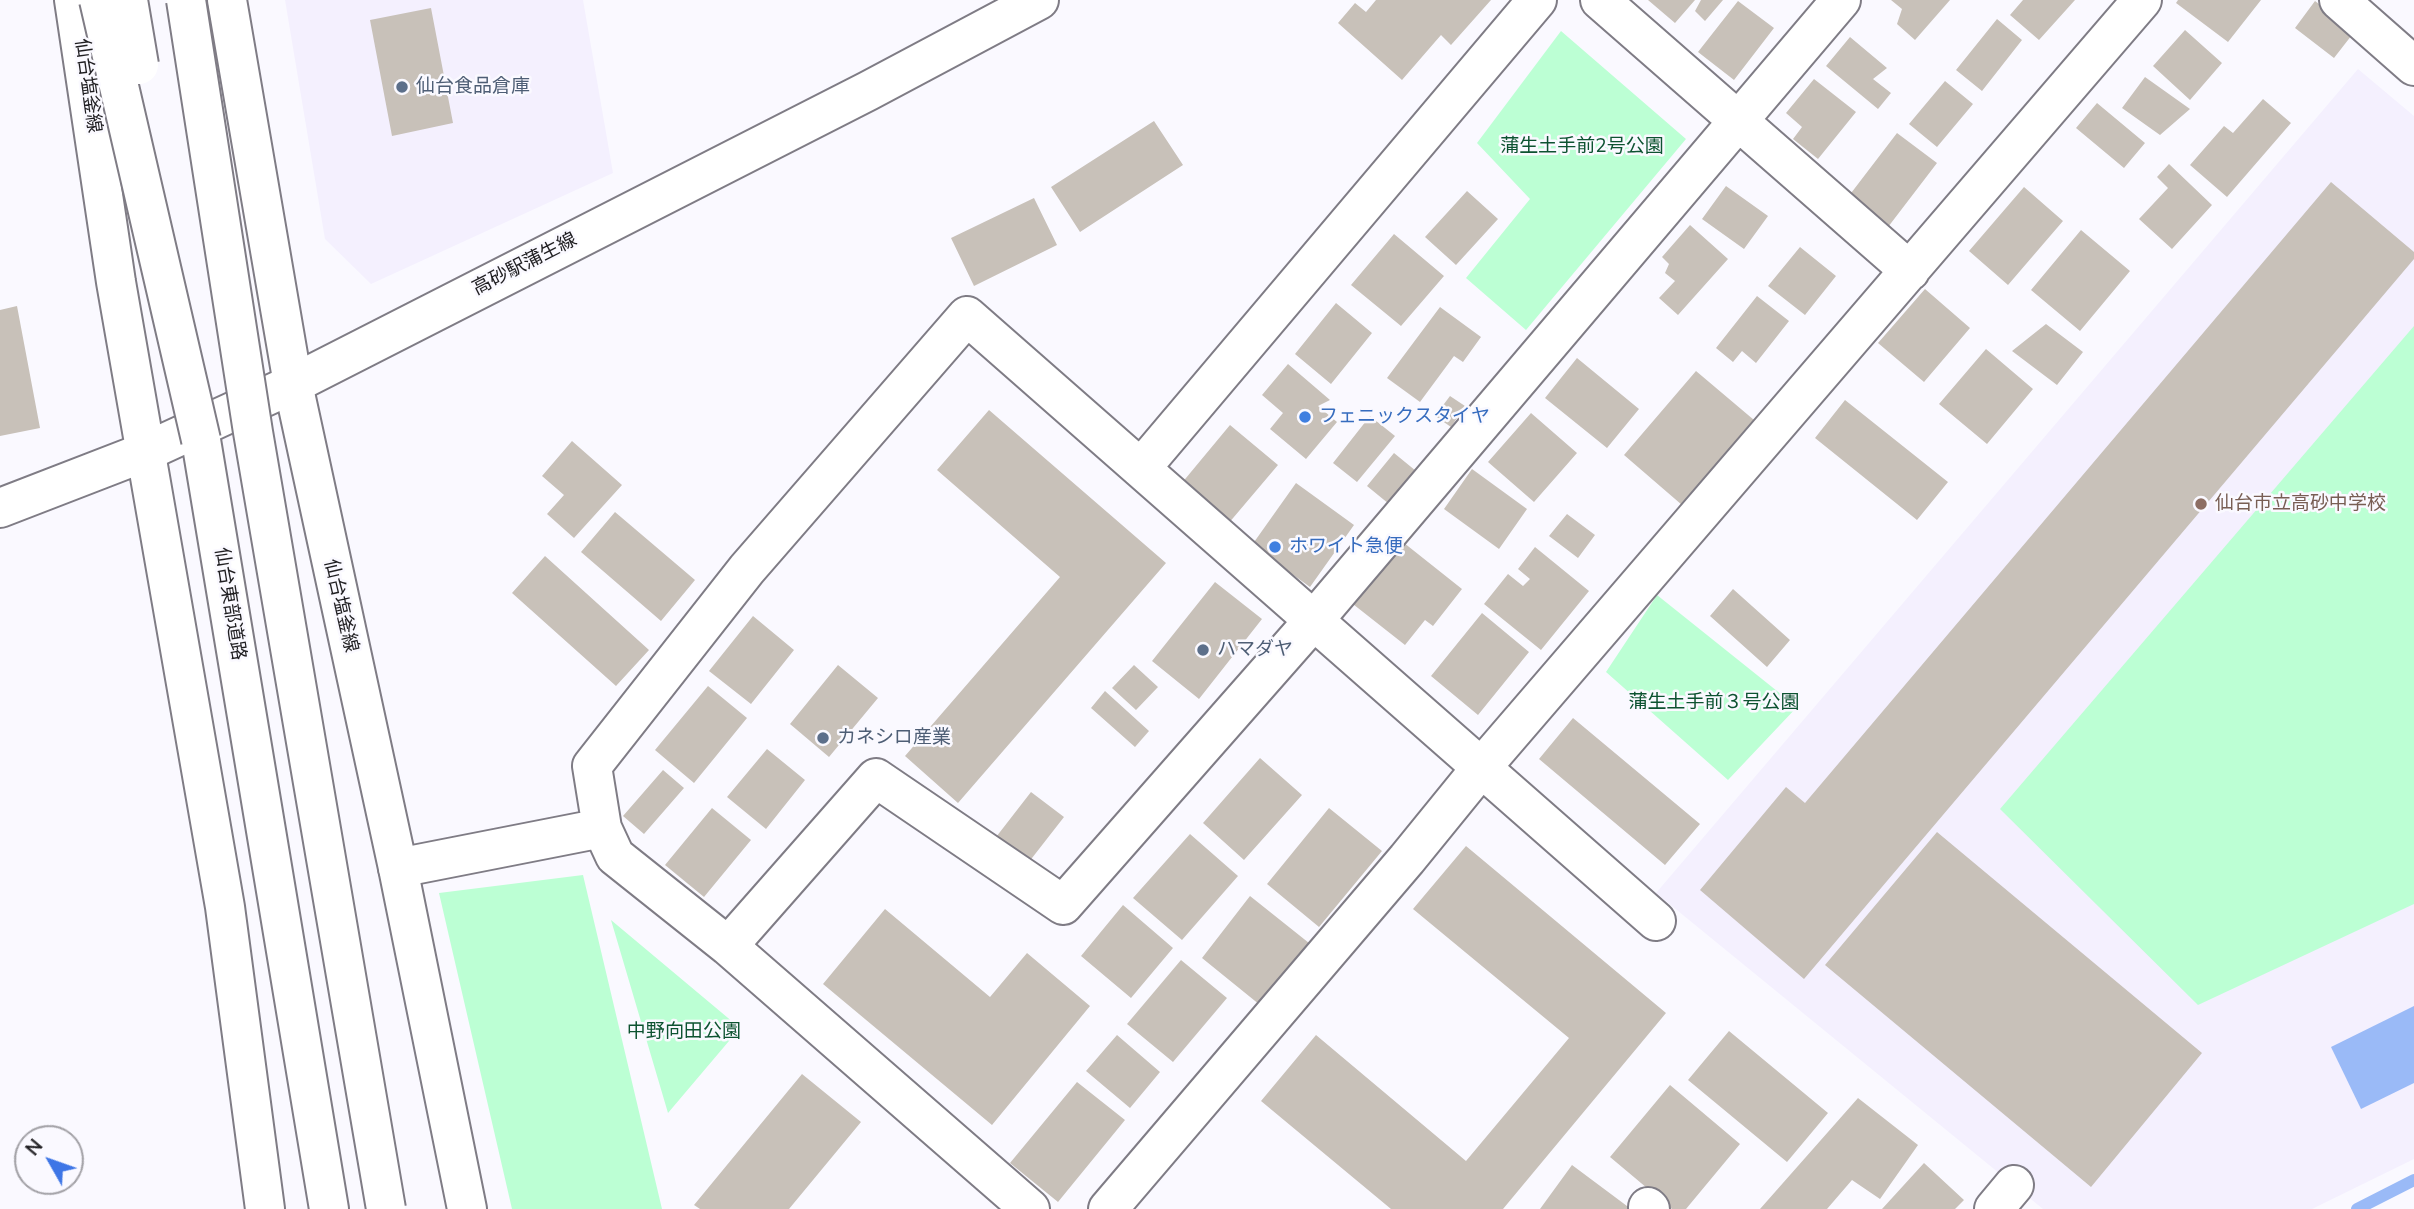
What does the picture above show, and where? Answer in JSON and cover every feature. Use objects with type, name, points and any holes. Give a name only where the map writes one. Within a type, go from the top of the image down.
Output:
[{"type":"main road","name":"仙台塩釜線","points":[[74,0],[116,282],[225,907],[265,1209]]},
{"type":"main road","points":[[99,0],[201,440]]},
{"type":"main road","name":"仙台東部道路","points":[[128,0],[329,1209]]},
{"type":"main road","points":[[186,0],[253,432],[386,1209]]},
{"type":"main road","name":"仙台塩釜線","points":[[227,0],[293,384],[398,868],[467,1209]]},
{"type":"main road","name":"高砂駅蒲生線","points":[[0,508],[145,452],[293,384],[868,91],[1039,0]]},
{"type":"main road","points":[[1142,467],[1537,0]]},
{"type":"main road","points":[[1600,0],[1910,271]]},
{"type":"main road","points":[[728,946],[876,778],[1063,905],[1314,620],[1841,0]]},
{"type":"main road","points":[[1124,1203],[1481,768],[2142,0]]},
{"type":"main road","points":[[2339,0],[2414,66]]},
{"type":"main road","points":[[1030,1209],[728,946],[615,856],[602,828],[592,766],[747,569],[967,316],[1656,921]]},
{"type":"main road","points":[[398,868],[602,828]]},
{"type":"shaded area","points":[[285,0],[583,0],[613,173],[371,284],[325,239]]},
{"type":"shaded area","name":"仙台市立高砂中学校","points":[[2358,69],[2414,116],[2414,1159],[2312,1209],[2043,1209],[1656,893]]},
{"type":"green space","name":"蒲生土手前2号公園","points":[[1561,31],[1686,139],[1526,330],[1466,278],[1530,199],[1477,143]]},
{"type":"green space","points":[[2414,326],[2414,904],[2198,1005],[2000,809]]},
{"type":"green space","name":"蒲生土手前３号公園","points":[[1657,595],[1797,707],[1728,780],[1606,672]]},
{"type":"green space","points":[[583,875],[662,1209],[512,1209],[439,893]]},
{"type":"green space","name":"中野向田公園","points":[[611,920],[740,1028],[668,1113]]},
{"type":"water","points":[[2414,1006],[2414,1083],[2361,1109],[2331,1047]]},
{"type":"building","points":[[1376,0],[1491,0],[1451,45],[1441,35],[1402,80],[1338,23],[1355,3],[1366,12]]},
{"type":"building","points":[[1648,0],[1695,0],[1675,23]]},
{"type":"building","points":[[1701,0],[1723,0],[1705,21],[1695,11]]},
{"type":"building","points":[[1891,0],[1950,0],[1915,40],[1897,24],[1902,9]]},
{"type":"building","points":[[2023,0],[2075,0],[2039,40],[2010,15]]},
{"type":"building","points":[[2178,0],[2261,0],[2228,42],[2176,3]]},
{"type":"building","points":[[1738,1],[1774,28],[1734,80],[1698,52]]},
{"type":"building","points":[[2315,1],[2355,31],[2334,58],[2295,28]]},
{"type":"building","points":[[431,8],[453,123],[392,136],[370,20]]},
{"type":"building","points":[[1997,19],[2022,40],[1982,91],[1956,70]]},
{"type":"building","points":[[2185,30],[2222,63],[2190,100],[2153,66]]},
{"type":"building","points":[[1850,37],[1887,68],[1873,79],[1891,93],[1878,109],[1826,66]]},
{"type":"building","points":[[2145,77],[2190,109],[2160,135],[2122,108]]},
{"type":"building","points":[[1814,79],[1856,112],[1818,159],[1793,139],[1802,127],[1786,113]]},
{"type":"building","points":[[1945,81],[1973,104],[1937,147],[1909,124]]},
{"type":"building","points":[[2263,99],[2291,123],[2227,197],[2190,165],[2224,126],[2233,133]]},
{"type":"building","points":[[2097,103],[2145,143],[2124,168],[2076,128]]},
{"type":"building","points":[[1154,121],[1183,165],[1080,232],[1051,187]]},
{"type":"building","points":[[1897,133],[1937,163],[1885,231],[1845,201]]},
{"type":"building","points":[[2169,164],[2212,205],[2172,249],[2139,219],[2168,188],[2157,177]]},
{"type":"building","points":[[2331,182],[2414,252],[2414,259],[1804,979],[1700,890],[1786,787],[1805,803]]},
{"type":"building","points":[[1726,186],[1768,216],[1744,249],[1702,219]]},
{"type":"building","points":[[2024,187],[2063,221],[2008,285],[1969,251]]},
{"type":"building","points":[[1467,191],[1498,219],[1456,265],[1425,237]]},
{"type":"building","points":[[1034,198],[1057,245],[974,286],[951,238]]},
{"type":"building","points":[[1690,225],[1728,259],[1678,315],[1659,298],[1675,281],[1665,273],[1669,264],[1662,257]]},
{"type":"building","points":[[2081,230],[2130,271],[2080,331],[2031,290]]},
{"type":"building","points":[[1394,234],[1444,276],[1401,326],[1351,285]]},
{"type":"building","points":[[1800,247],[1836,276],[1805,315],[1768,286]]},
{"type":"building","points":[[1925,289],[1970,328],[1924,382],[1878,343]]},
{"type":"building","points":[[1757,296],[1789,321],[1756,363],[1742,351],[1733,362],[1716,348]]},
{"type":"building","points":[[1336,303],[1372,333],[1331,384],[1295,354]]},
{"type":"building","points":[[17,306],[40,428],[0,436],[0,310]]},
{"type":"building","points":[[1440,307],[1481,337],[1463,362],[1454,356],[1420,402],[1387,378]]},
{"type":"building","points":[[2046,324],[2083,352],[2057,385],[2012,351]]},
{"type":"building","points":[[1986,349],[2033,389],[1987,444],[1939,404]]},
{"type":"building","points":[[1577,358],[1639,409],[1607,448],[1545,398]]},
{"type":"building","points":[[1288,364],[1330,400],[1318,406],[1337,422],[1306,459],[1270,429],[1283,413],[1262,395]]},
{"type":"building","points":[[1696,371],[1754,420],[1682,505],[1624,455]]},
{"type":"building","points":[[1450,396],[1465,406],[1451,427],[1435,416]]},
{"type":"building","points":[[1845,400],[1948,482],[1917,520],[1815,438]]},
{"type":"building","points":[[989,410],[1166,563],[958,803],[905,756],[1060,577],[937,470]]},
{"type":"building","points":[[1531,413],[1577,453],[1534,502],[1488,462]]},
{"type":"building","points":[[1370,416],[1395,436],[1357,482],[1333,463]]},
{"type":"building","points":[[1230,425],[1278,465],[1228,524],[1181,484]]},
{"type":"building","points":[[572,441],[622,485],[574,538],[547,514],[564,495],[542,476]]},
{"type":"building","points":[[1394,453],[1416,471],[1389,504],[1367,486]]},
{"type":"building","points":[[1472,469],[1527,509],[1499,549],[1444,509]]},
{"type":"building","points":[[1296,483],[1354,525],[1310,587],[1252,545]]},
{"type":"building","points":[[615,512],[695,580],[661,621],[581,552]]},
{"type":"building","points":[[1567,514],[1595,535],[1578,558],[1549,536]]},
{"type":"building","points":[[1394,535],[1462,589],[1433,626],[1425,620],[1405,645],[1344,597]]},
{"type":"building","points":[[1535,547],[1589,591],[1541,650],[1484,604],[1508,574],[1523,586],[1530,579],[1518,569]]},
{"type":"building","points":[[545,556],[649,650],[616,686],[512,593]]},
{"type":"building","points":[[1215,582],[1262,619],[1199,699],[1152,661]]},
{"type":"building","points":[[1733,589],[1790,640],[1767,667],[1710,616]]},
{"type":"building","points":[[1482,613],[1529,652],[1478,715],[1431,676]]},
{"type":"building","points":[[753,616],[794,650],[751,704],[709,671]]},
{"type":"building","points":[[838,665],[878,698],[829,757],[790,724]]},
{"type":"building","points":[[1134,665],[1158,687],[1136,710],[1112,688]]},
{"type":"building","points":[[708,686],[747,718],[694,783],[655,750]]},
{"type":"building","points":[[1105,691],[1149,731],[1135,747],[1091,708]]},
{"type":"building","points":[[1573,718],[1700,824],[1665,865],[1539,759]]},
{"type":"building","points":[[767,749],[805,780],[766,829],[727,797]]},
{"type":"building","points":[[1260,758],[1302,795],[1244,860],[1203,823]]},
{"type":"building","points":[[663,770],[684,788],[644,834],[623,816]]},
{"type":"building","points":[[1031,792],[1064,817],[1025,867],[993,841]]},
{"type":"building","points":[[712,808],[751,840],[704,897],[665,865]]},
{"type":"building","points":[[1329,808],[1382,851],[1319,927],[1267,884]]},
{"type":"building","points":[[1937,832],[2202,1053],[2091,1187],[1825,965]]},
{"type":"building","points":[[1190,834],[1238,876],[1182,940],[1133,898]]},
{"type":"building","points":[[1466,846],[1666,1013],[1503,1209],[1391,1209],[1261,1101],[1316,1035],[1466,1161],[1569,1038],[1413,909]]},
{"type":"building","points":[[1250,896],[1309,943],[1260,1005],[1202,958]]},
{"type":"building","points":[[1123,905],[1173,948],[1131,998],[1081,956]]},
{"type":"building","points":[[885,909],[990,997],[1027,953],[1090,1006],[992,1125],[823,984]]},
{"type":"building","points":[[1181,960],[1227,998],[1173,1062],[1127,1024]]},
{"type":"building","points":[[1729,1031],[1828,1113],[1787,1162],[1688,1080]]},
{"type":"building","points":[[1117,1035],[1160,1072],[1130,1108],[1086,1071]]},
{"type":"building","points":[[802,1074],[861,1122],[789,1209],[700,1209],[694,1205]]},
{"type":"building","points":[[1077,1082],[1125,1120],[1058,1202],[1010,1163]]},
{"type":"building","points":[[1670,1085],[1740,1144],[1686,1209],[1672,1209],[1610,1157]]},
{"type":"building","points":[[1858,1098],[1918,1145],[1880,1199],[1852,1180],[1827,1209],[1760,1209]]},
{"type":"building","points":[[1924,1163],[1964,1200],[1955,1209],[1882,1209]]},
{"type":"building","points":[[1572,1165],[1631,1209],[1540,1209]]},
{"type":"waterway","points":[[2357,1209],[2414,1180]]},
{"type":"place","name":"仙台食品倉庫","points":[[402,87]]},
{"type":"place","name":"フェニックスタイヤ","points":[[1305,417]]},
{"type":"place","name":"仙台市立高砂中学校","points":[[2201,504]]},
{"type":"place","name":"ホワイト急便","points":[[1275,547]]},
{"type":"place","name":"ハマダヤ","points":[[1203,650]]},
{"type":"place","name":"カネシロ産業","points":[[823,738]]}]
